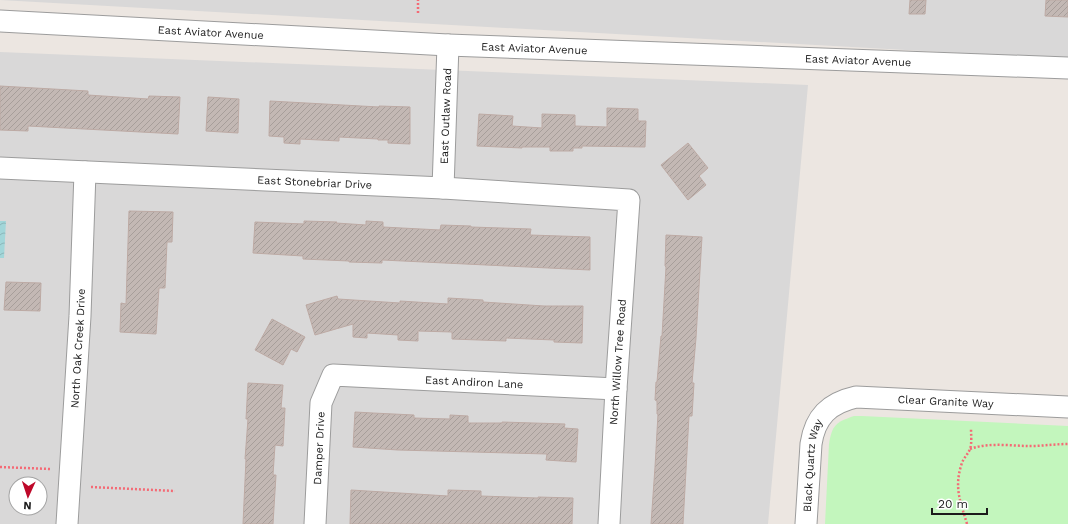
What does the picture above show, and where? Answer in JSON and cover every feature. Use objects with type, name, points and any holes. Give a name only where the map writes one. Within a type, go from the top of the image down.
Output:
[{"type":"street","name":"East Aviator Avenue","points":[[0,21],[448,45],[1068,68]]},
{"type":"street","name":"East Outlaw Road","points":[[443,188],[448,45]]},
{"type":"street","name":"East Stonebriar Drive","points":[[0,168],[443,188],[629,200]]},
{"type":"street","name":"North Oak Creek Drive","points":[[67,524],[80,316],[85,172]]},
{"type":"street","name":"North Willow Tree Road","points":[[609,524],[616,388],[629,200]]},
{"type":"street","name":"East Andiron Lane","points":[[333,375],[616,388]]},
{"type":"street","name":"Damper Drive","points":[[315,524],[321,402],[333,375]]},
{"type":"street","name":"Clear Granite Way","points":[[827,410],[845,399],[856,396],[1068,407]]},
{"type":"street","name":"Black Quartz Way","points":[[806,524],[812,435],[820,417],[827,410]]},
{"type":"path","points":[[418,0],[418,13]]},
{"type":"path","points":[[967,524],[958,493],[959,477],[964,458],[970,448],[971,428]]},
{"type":"path","points":[[970,448],[989,445],[1032,446],[1068,444]]},
{"type":"path","points":[[0,467],[53,469]]},
{"type":"path","points":[[92,487],[175,491]]},
{"type":"shaded area","points":[[0,0],[1068,0],[1068,59]]},
{"type":"shaded area","points":[[0,52],[808,85],[768,524],[0,524]]},
{"type":"green space","points":[[854,416],[1068,426],[1068,524],[825,524],[830,438],[833,428],[839,422]]},
{"type":"water","points":[[0,221],[6,221],[4,258],[0,258]]},
{"type":"building","points":[[910,0],[926,0],[925,14],[909,14]]},
{"type":"building","points":[[1046,0],[1068,0],[1068,17],[1045,16]]},
{"type":"building","points":[[0,86],[88,91],[88,95],[148,99],[149,96],[180,97],[178,134],[28,126],[28,131],[0,130]]},
{"type":"building","points":[[208,97],[239,99],[238,133],[206,131]]},
{"type":"building","points":[[270,101],[379,107],[410,107],[410,144],[388,143],[388,140],[378,139],[339,137],[339,141],[300,139],[300,144],[284,143],[284,137],[269,136]]},
{"type":"building","points":[[607,108],[638,109],[638,121],[646,121],[645,147],[582,146],[582,148],[573,148],[573,151],[550,151],[550,147],[522,148],[477,146],[479,114],[513,116],[512,126],[542,128],[542,114],[575,115],[575,126],[607,127]]},
{"type":"building","points":[[688,143],[708,168],[699,176],[706,185],[688,200],[661,165]]},
{"type":"building","points":[[129,211],[173,212],[172,242],[167,242],[165,288],[159,288],[156,334],[120,332],[121,303],[126,304]]},
{"type":"building","points":[[304,221],[366,225],[366,221],[383,222],[383,227],[440,230],[441,225],[531,229],[530,235],[590,237],[590,270],[382,260],[382,263],[349,262],[303,259],[303,256],[253,253],[255,222],[304,224]]},
{"type":"building","points":[[666,235],[702,237],[692,383],[694,383],[692,416],[689,416],[683,524],[651,524],[658,414],[657,401],[655,400],[662,336],[666,267]]},
{"type":"building","points":[[6,282],[41,283],[40,311],[4,310]]},
{"type":"building","points":[[337,296],[338,299],[400,303],[400,301],[448,304],[448,298],[544,306],[583,306],[582,343],[506,338],[506,341],[452,339],[452,332],[418,331],[418,341],[398,340],[398,335],[367,333],[367,338],[353,337],[353,324],[315,335],[306,305]]},
{"type":"building","points":[[272,319],[305,337],[297,352],[291,349],[283,365],[255,350]]},
{"type":"building","points":[[248,383],[283,385],[281,408],[285,408],[283,446],[275,445],[273,475],[276,475],[273,524],[243,524],[248,419],[246,419]]},
{"type":"building","points":[[355,412],[414,415],[414,418],[450,419],[450,415],[468,416],[468,423],[502,422],[565,424],[564,428],[578,429],[576,462],[546,460],[547,454],[398,450],[353,447]]},
{"type":"building","points":[[351,490],[448,496],[448,490],[481,491],[481,496],[573,498],[572,524],[350,524]]}]
